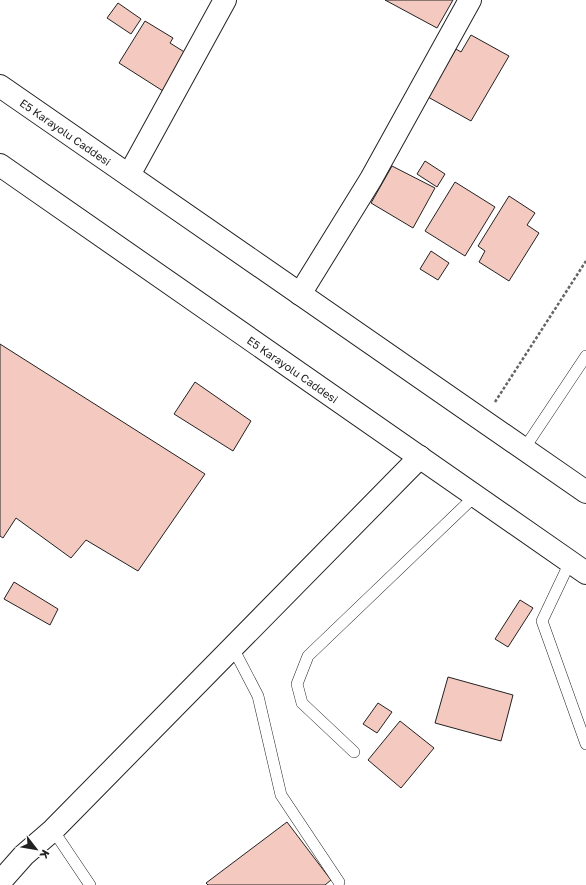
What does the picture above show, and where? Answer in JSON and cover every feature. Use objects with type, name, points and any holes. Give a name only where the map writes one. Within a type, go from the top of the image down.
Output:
[{"type":"main road","points":[[129,175],[225,0]]},
{"type":"main road","points":[[300,294],[371,179],[470,0]]},
{"type":"main road","name":"E5 Karayolu Caddesi","points":[[0,86],[586,492]]},
{"type":"main road","name":"E5 Karayolu Caddesi","points":[[0,165],[578,568]]},
{"type":"main road","points":[[0,882],[24,855],[53,830],[420,457]]},
{"type":"lane","points":[[524,449],[586,356]]},
{"type":"lane","points":[[354,752],[302,702],[297,684],[308,656],[475,496]]},
{"type":"lane","points":[[578,568],[542,622],[586,744]]},
{"type":"lane","points":[[232,648],[258,696],[281,795],[339,882]]},
{"type":"lane","points":[[53,830],[90,885]]},
{"type":"path","points":[[482,420],[586,261]]},
{"type":"building","points":[[385,0],[453,0],[437,28]]},
{"type":"building","points":[[118,3],[141,19],[131,34],[107,18]]},
{"type":"building","points":[[145,21],[173,38],[170,43],[186,53],[163,91],[119,63]]},
{"type":"building","points":[[471,35],[509,56],[471,121],[428,97],[456,49],[461,52]]},
{"type":"building","points":[[425,161],[445,174],[437,187],[417,174]]},
{"type":"building","points":[[392,166],[435,188],[413,228],[371,203]]},
{"type":"building","points":[[455,182],[495,207],[465,256],[425,231]]},
{"type":"building","points":[[509,196],[535,213],[527,225],[539,233],[509,281],[479,262],[485,251],[478,246]]},
{"type":"building","points":[[431,251],[449,263],[438,280],[420,269]]},
{"type":"building","points":[[0,344],[205,474],[138,571],[86,540],[71,558],[16,518],[3,538],[0,536]]},
{"type":"building","points":[[195,382],[251,421],[233,451],[174,414]]},
{"type":"building","points":[[14,582],[58,609],[50,625],[4,599]]},
{"type":"building","points":[[520,600],[533,608],[508,647],[495,639]]},
{"type":"building","points":[[448,677],[513,695],[501,741],[435,723]]},
{"type":"building","points":[[378,703],[392,712],[377,733],[363,724]]},
{"type":"building","points":[[400,721],[434,748],[401,788],[368,760]]},
{"type":"building","points":[[287,822],[331,880],[325,885],[208,885],[206,883]]}]
